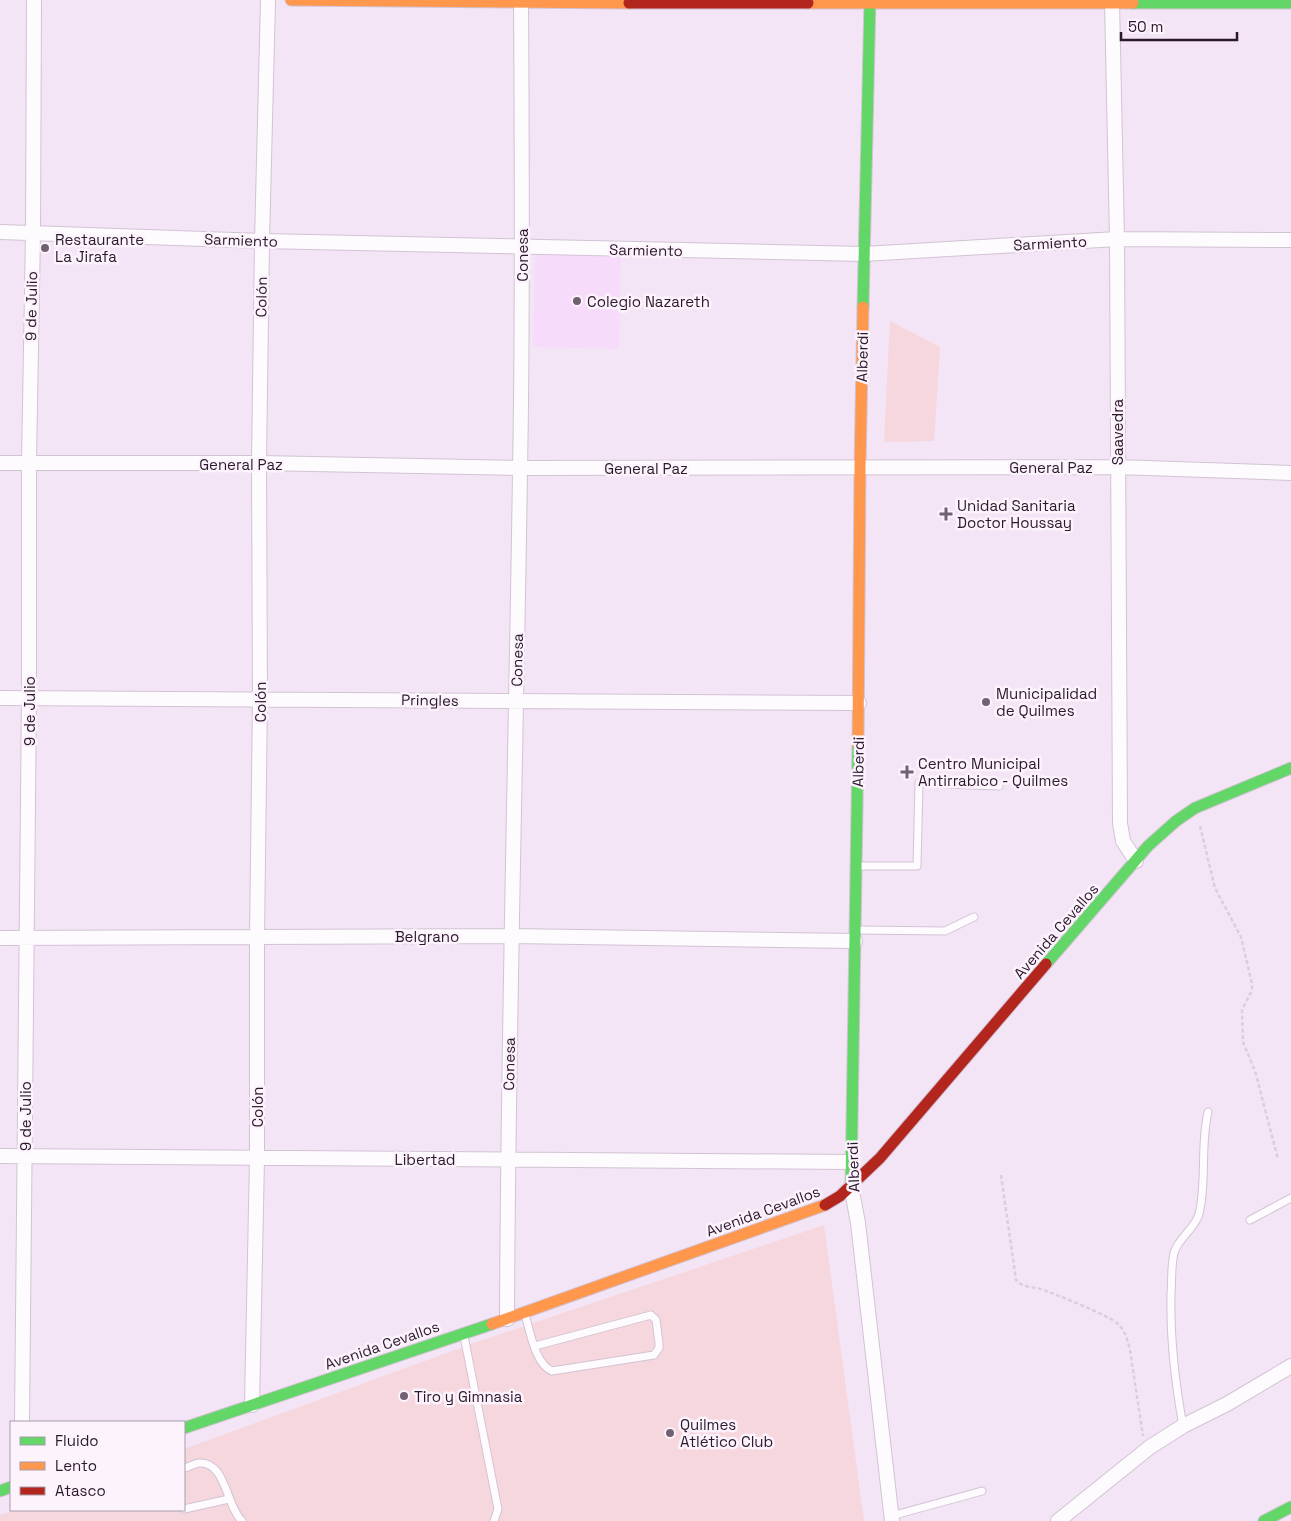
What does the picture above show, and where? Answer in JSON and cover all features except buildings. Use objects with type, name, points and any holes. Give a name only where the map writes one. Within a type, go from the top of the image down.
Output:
[{"type":"main road","points":[[291,0],[1291,3]]},
{"type":"main road","name":"Alberdi","points":[[852,1186],[855,866],[859,703],[860,468],[870,2]]},
{"type":"main road","name":"Avenida Cevallos","points":[[185,1428],[506,1319],[831,1203],[852,1186],[880,1158],[1161,834],[1196,808],[1291,768]]},
{"type":"main road","points":[[1264,1521],[1291,1507]]},
{"type":"street","name":"9 de Julio","points":[[22,1421],[34,0]]},
{"type":"street","name":"Colón","points":[[252,1404],[257,1158],[260,699],[259,463],[268,0]]},
{"type":"street","name":"Conesa","points":[[506,1319],[507,1159],[523,248],[521,2]]},
{"type":"street","name":"Saavedra","points":[[1112,2],[1117,239],[1120,823],[1123,841],[1136,861]]},
{"type":"street","name":"Sarmiento","points":[[0,232],[523,248],[864,254],[1117,239],[1291,240]]},
{"type":"street","name":"General Paz","points":[[0,463],[259,463],[520,468],[1117,467],[1291,474]]},
{"type":"street","name":"Pringles","points":[[0,698],[859,703]]},
{"type":"street","name":"Belgrano","points":[[0,938],[855,936]]},
{"type":"street","name":"Libertad","points":[[0,1156],[851,1162]]},
{"type":"street","name":"Alberdi","points":[[852,1186],[858,1223],[892,1518]]},
{"type":"street","points":[[1058,1521],[1147,1449],[1183,1426],[1240,1397],[1291,1366]]},
{"type":"lane","points":[[855,866],[917,866],[919,783],[999,786]]},
{"type":"lane","points":[[855,936],[945,931],[974,917]]},
{"type":"lane","points":[[1183,1426],[1176,1389],[1170,1327],[1172,1263],[1178,1245],[1198,1215],[1203,1185],[1205,1126],[1208,1112]]},
{"type":"lane","points":[[1250,1220],[1291,1198]]},
{"type":"lane","points":[[524,1312],[539,1359],[543,1366],[552,1371],[654,1355],[659,1348],[659,1343],[656,1320],[651,1315],[535,1346]]},
{"type":"lane","points":[[464,1333],[498,1509],[494,1521]]},
{"type":"lane","points":[[185,1468],[200,1463],[210,1466],[221,1476],[229,1499],[242,1521]]},
{"type":"lane","points":[[892,1518],[982,1491]]},
{"type":"lane","points":[[185,1509],[229,1499]]},
{"type":"path","points":[[1196,808],[1216,888],[1245,947],[1252,990],[1242,1010],[1243,1042],[1255,1071],[1278,1159]]},
{"type":"path","points":[[1001,1176],[1016,1280],[1019,1284],[1046,1291],[1110,1318],[1119,1324],[1128,1341],[1144,1441],[1147,1449]]},
{"type":"shaded area","name":"Colegio Nazareth","points":[[535,253],[621,255],[619,349],[533,347]]},
{"type":"shaded area","points":[[890,321],[940,347],[934,441],[884,442]]},
{"type":"shaded area","name":"Quilmes Atlético Club","points":[[824,1225],[864,1521],[0,1521],[0,1515],[12,1511],[185,1511],[185,1449],[471,1344]]},
{"type":"traffic: fast","points":[[863,307],[870,0]]},
{"type":"traffic: fast","points":[[1133,3],[1291,3]]},
{"type":"traffic: fast","points":[[851,1186],[858,745]]},
{"type":"traffic: fast","points":[[1046,964],[1148,846],[1176,821],[1195,808],[1291,768]]},
{"type":"traffic: fast","points":[[185,1428],[492,1324]]},
{"type":"traffic: fast","points":[[0,1491],[10,1487]]},
{"type":"traffic: fast","points":[[1264,1521],[1291,1507]]},
{"type":"traffic: slow","points":[[291,0],[629,3]]},
{"type":"traffic: slow","points":[[808,3],[1133,3]]},
{"type":"traffic: slow","points":[[858,745],[863,307]]},
{"type":"traffic: slow","points":[[492,1324],[825,1205]]},
{"type":"traffic: jam","points":[[629,3],[808,3]]},
{"type":"traffic: jam","points":[[825,1205],[840,1196],[880,1158],[1046,964]]},
{"type":"place","name":"Restaurante La Jirafa","points":[[45,248]]},
{"type":"place","name":"Colegio Nazareth","points":[[577,301]]},
{"type":"place","name":"Unidad Sanitaria Doctor Houssay","points":[[946,514]]},
{"type":"place","name":"Municipalidad de Quilmes","points":[[986,702]]},
{"type":"place","name":"Centro Municipal Antirrabico - Quilmes","points":[[907,772]]},
{"type":"place","name":"Tiro y Gimnasia","points":[[404,1396]]},
{"type":"place","name":"Quilmes Atlético Club","points":[[670,1433]]}]
